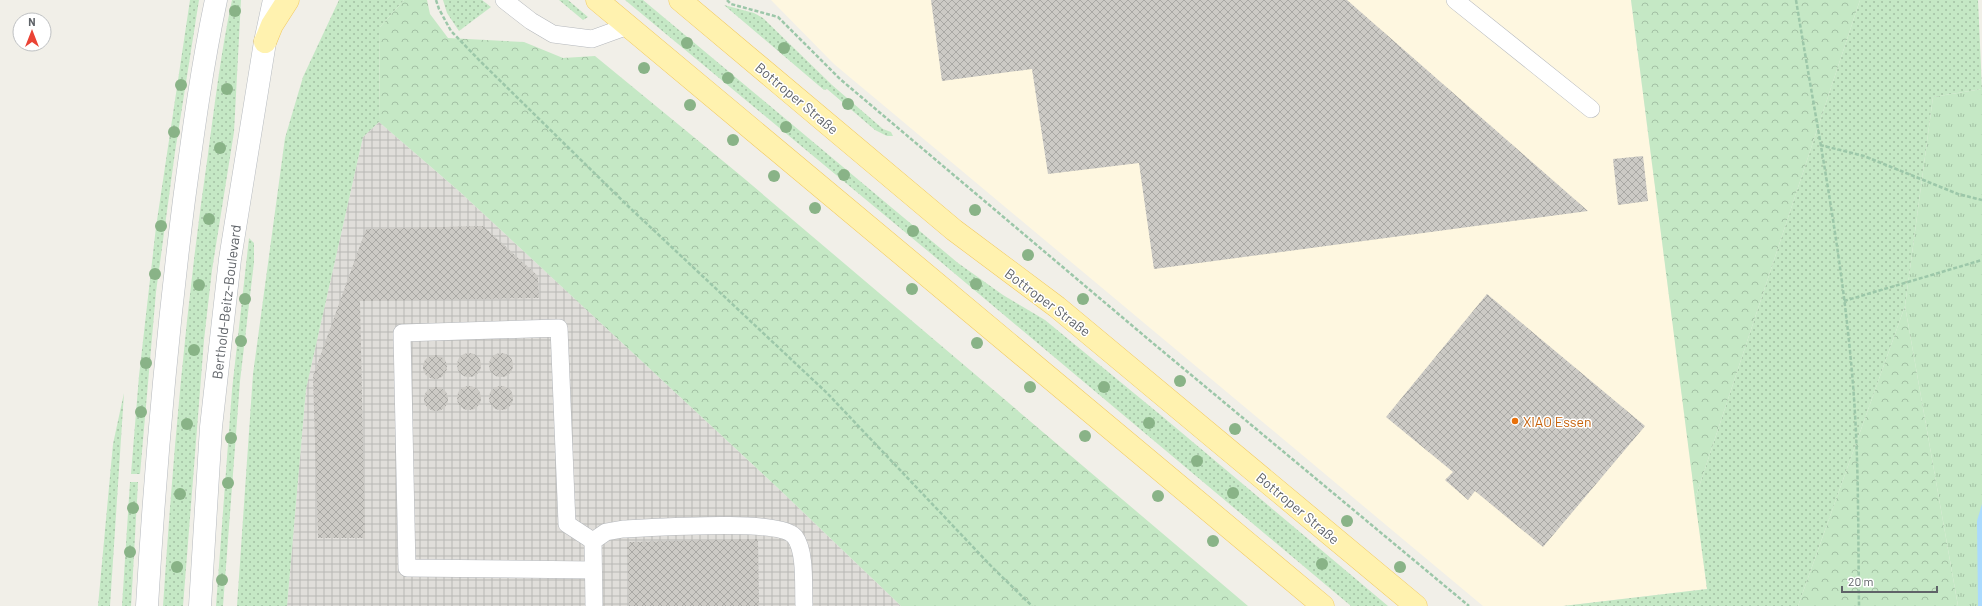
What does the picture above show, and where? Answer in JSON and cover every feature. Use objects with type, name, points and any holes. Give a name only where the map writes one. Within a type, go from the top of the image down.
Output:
[{"type":"main road","points":[[147,606],[162,399],[176,268],[196,115],[216,0]]},
{"type":"main road","name":"Berthold-Beitz-Boulevard","points":[[200,606],[211,427],[222,329],[238,204],[265,42],[274,0]]},
{"type":"main road","points":[[265,42],[272,25],[288,0]]},
{"type":"main road","points":[[597,0],[1323,606]]},
{"type":"main road","name":"Bottroper Straße","points":[[680,0],[954,230],[1058,307],[1416,606]]},
{"type":"lane","points":[[504,0],[531,21],[553,34],[592,39],[628,26]]},
{"type":"lane","points":[[1455,0],[1591,109]]},
{"type":"lane","points":[[592,541],[567,524],[559,328],[402,333],[406,568],[594,570]]},
{"type":"lane","points":[[592,541],[606,532],[623,529],[745,526],[780,529],[794,536],[801,551],[804,606]]},
{"type":"lane","points":[[592,541],[594,606]]},
{"type":"path","points":[[436,0],[439,9],[451,31],[480,61],[629,207],[828,393],[992,567],[1032,606]]},
{"type":"path","points":[[726,0],[731,4],[778,17],[840,79],[1148,339],[1469,606]]},
{"type":"path","points":[[1796,0],[1844,301],[1853,394],[1858,496],[1859,606]]},
{"type":"path","points":[[1820,145],[1864,156],[1958,194],[1982,200]]},
{"type":"path","points":[[1844,301],[1982,260]]},
{"type":"shaded area","points":[[771,0],[1631,0],[1707,589],[1563,606],[1483,606],[834,64]]},
{"type":"shaded area","points":[[379,122],[460,192],[780,490],[901,606],[287,606],[306,389],[363,137]]},
{"type":"green space","points":[[190,0],[199,0],[175,152],[156,292],[140,474],[131,474],[139,376],[156,227]]},
{"type":"green space","points":[[232,0],[241,0],[234,132],[212,270],[204,340],[183,606],[163,606],[176,436],[193,267],[218,77]]},
{"type":"green space","points":[[339,0],[404,0],[380,27],[379,122],[363,137],[306,389],[287,606],[237,606],[253,374],[285,138],[303,77]]},
{"type":"green space","points":[[404,0],[427,0],[430,14],[448,38],[524,42],[563,58],[595,56],[740,175],[1248,606],[901,606],[780,490],[460,192],[379,122],[380,27]]},
{"type":"green space","points":[[443,0],[482,0],[491,7],[459,31],[447,13]]},
{"type":"green space","points":[[559,0],[568,0],[588,17],[583,20]]},
{"type":"green space","points":[[625,0],[643,0],[958,263],[1003,295],[1045,320],[1388,606],[1351,606],[929,252]]},
{"type":"green space","points":[[1631,0],[1860,0],[1695,499]]},
{"type":"green space","points":[[1860,0],[1978,0],[1982,89],[1933,97],[1905,306],[1798,606],[1563,606],[1707,589],[1695,499]]},
{"type":"green space","points":[[724,5],[754,13],[763,18],[832,85],[883,129],[891,132],[893,136],[887,136],[875,130],[827,89],[824,90]]},
{"type":"green space","points":[[1982,89],[1982,606],[1958,606],[1905,306],[1933,97]]},
{"type":"green space","points":[[249,238],[254,243],[254,262],[240,381],[223,606],[216,606],[232,390]]},
{"type":"green space","points":[[1905,306],[1958,606],[1798,606]]},
{"type":"green space","points":[[124,393],[110,606],[98,606],[113,444]]},
{"type":"green space","points":[[130,482],[138,482],[131,606],[122,606]]},
{"type":"water","points":[[1982,504],[1982,606],[1978,606],[1977,521]]},
{"type":"building","points":[[931,0],[1347,0],[1588,211],[1154,269],[1139,163],[1048,174],[1032,69],[942,81]]},
{"type":"building","points":[[1643,156],[1648,201],[1618,205],[1613,159]]},
{"type":"building","points":[[483,226],[538,276],[539,298],[360,301],[365,538],[318,538],[313,376],[366,229]]},
{"type":"building","name":"XIAO Essen","points":[[1487,294],[1645,426],[1543,547],[1475,491],[1468,500],[1445,480],[1453,472],[1386,417]]},
{"type":"building","points":[[469,353],[477,357],[481,365],[477,373],[469,377],[461,373],[457,365],[461,357]]},
{"type":"building","points":[[501,353],[509,357],[513,365],[509,373],[501,377],[493,373],[489,365],[493,357]]},
{"type":"building","points":[[435,355],[443,359],[447,367],[443,375],[435,379],[427,375],[423,367],[427,359]]},
{"type":"building","points":[[469,386],[477,390],[481,398],[477,406],[469,410],[461,406],[457,398],[461,390]]},
{"type":"building","points":[[501,386],[509,390],[513,398],[509,406],[501,410],[493,406],[489,398],[493,390]]},
{"type":"building","points":[[436,387],[444,391],[448,399],[444,407],[436,411],[428,407],[424,399],[428,391]]},
{"type":"building","points":[[758,539],[759,606],[629,606],[627,542]]},
{"type":"place","name":"XIAO Essen","points":[[1515,421]]}]
